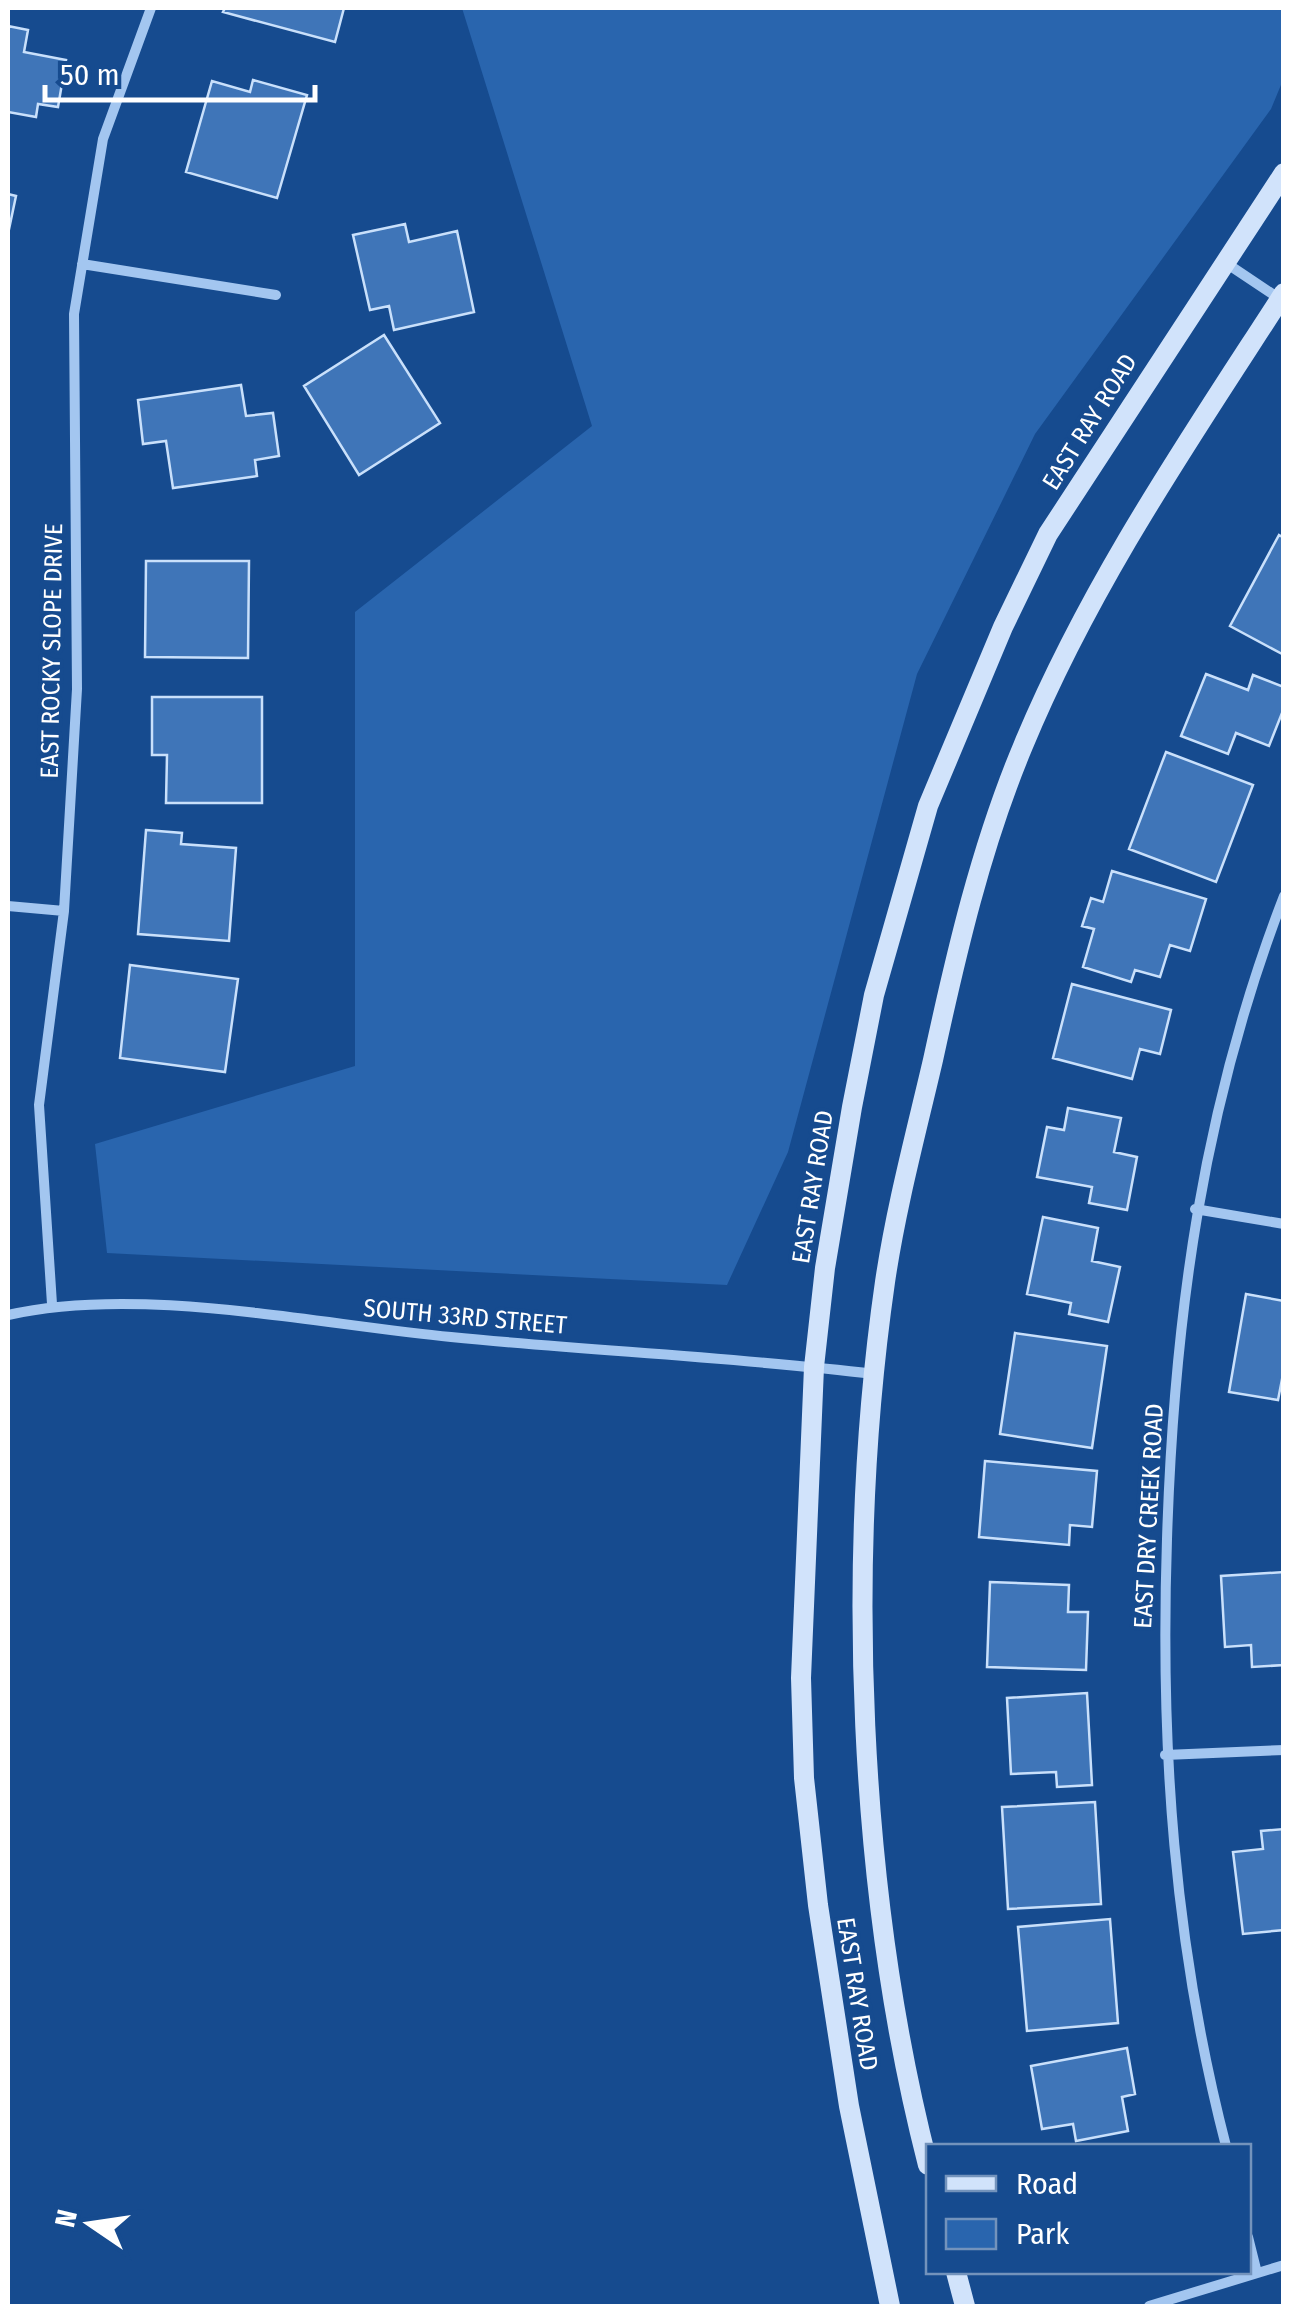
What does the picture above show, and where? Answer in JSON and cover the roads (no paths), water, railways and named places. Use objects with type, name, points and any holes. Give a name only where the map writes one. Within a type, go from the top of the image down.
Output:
[{"type":"main road","name":"EAST RAY ROAD","points":[[890,2306],[849,2106],[804,1778],[801,1678],[814,1367],[824,1268],[874,994],[928,806],[1003,628],[1048,534],[1284,173]]},
{"type":"main road","name":"EAST RAY ROAD","points":[[926,2157],[912,2101],[879,1898],[868,1776],[864,1663],[874,1374],[886,1277],[945,1004],[977,882],[1022,747],[1122,547],[1170,463],[1282,298]]},
{"type":"main road","points":[[957,2274],[965,2306]]},
{"type":"street","name":"EAST ROCKY SLOPE DRIVE","points":[[52,1304],[40,1104],[64,911],[78,689],[72,377],[82,264],[103,139],[152,8]]},
{"type":"street","points":[[1223,261],[1282,298]]},
{"type":"street","points":[[82,264],[276,294]]},
{"type":"street","name":"EAST DRY CREEK ROAD","points":[[1225,2144],[1200,2043],[1165,1754],[1170,1450],[1195,1209],[1262,952],[1284,896]]},
{"type":"street","points":[[8,906],[64,911]]},
{"type":"street","points":[[1195,1209],[1284,1224]]},
{"type":"street","name":"SOUTH 33RD STREET","points":[[8,1315],[52,1304],[139,1303],[452,1337],[874,1374]]},
{"type":"street","points":[[1165,1754],[1284,1750]]},
{"type":"street","points":[[1251,2249],[1257,2272]]},
{"type":"street","points":[[1251,2274],[1284,2265]]},
{"type":"street","points":[[1149,2306],[1251,2274]]}]
